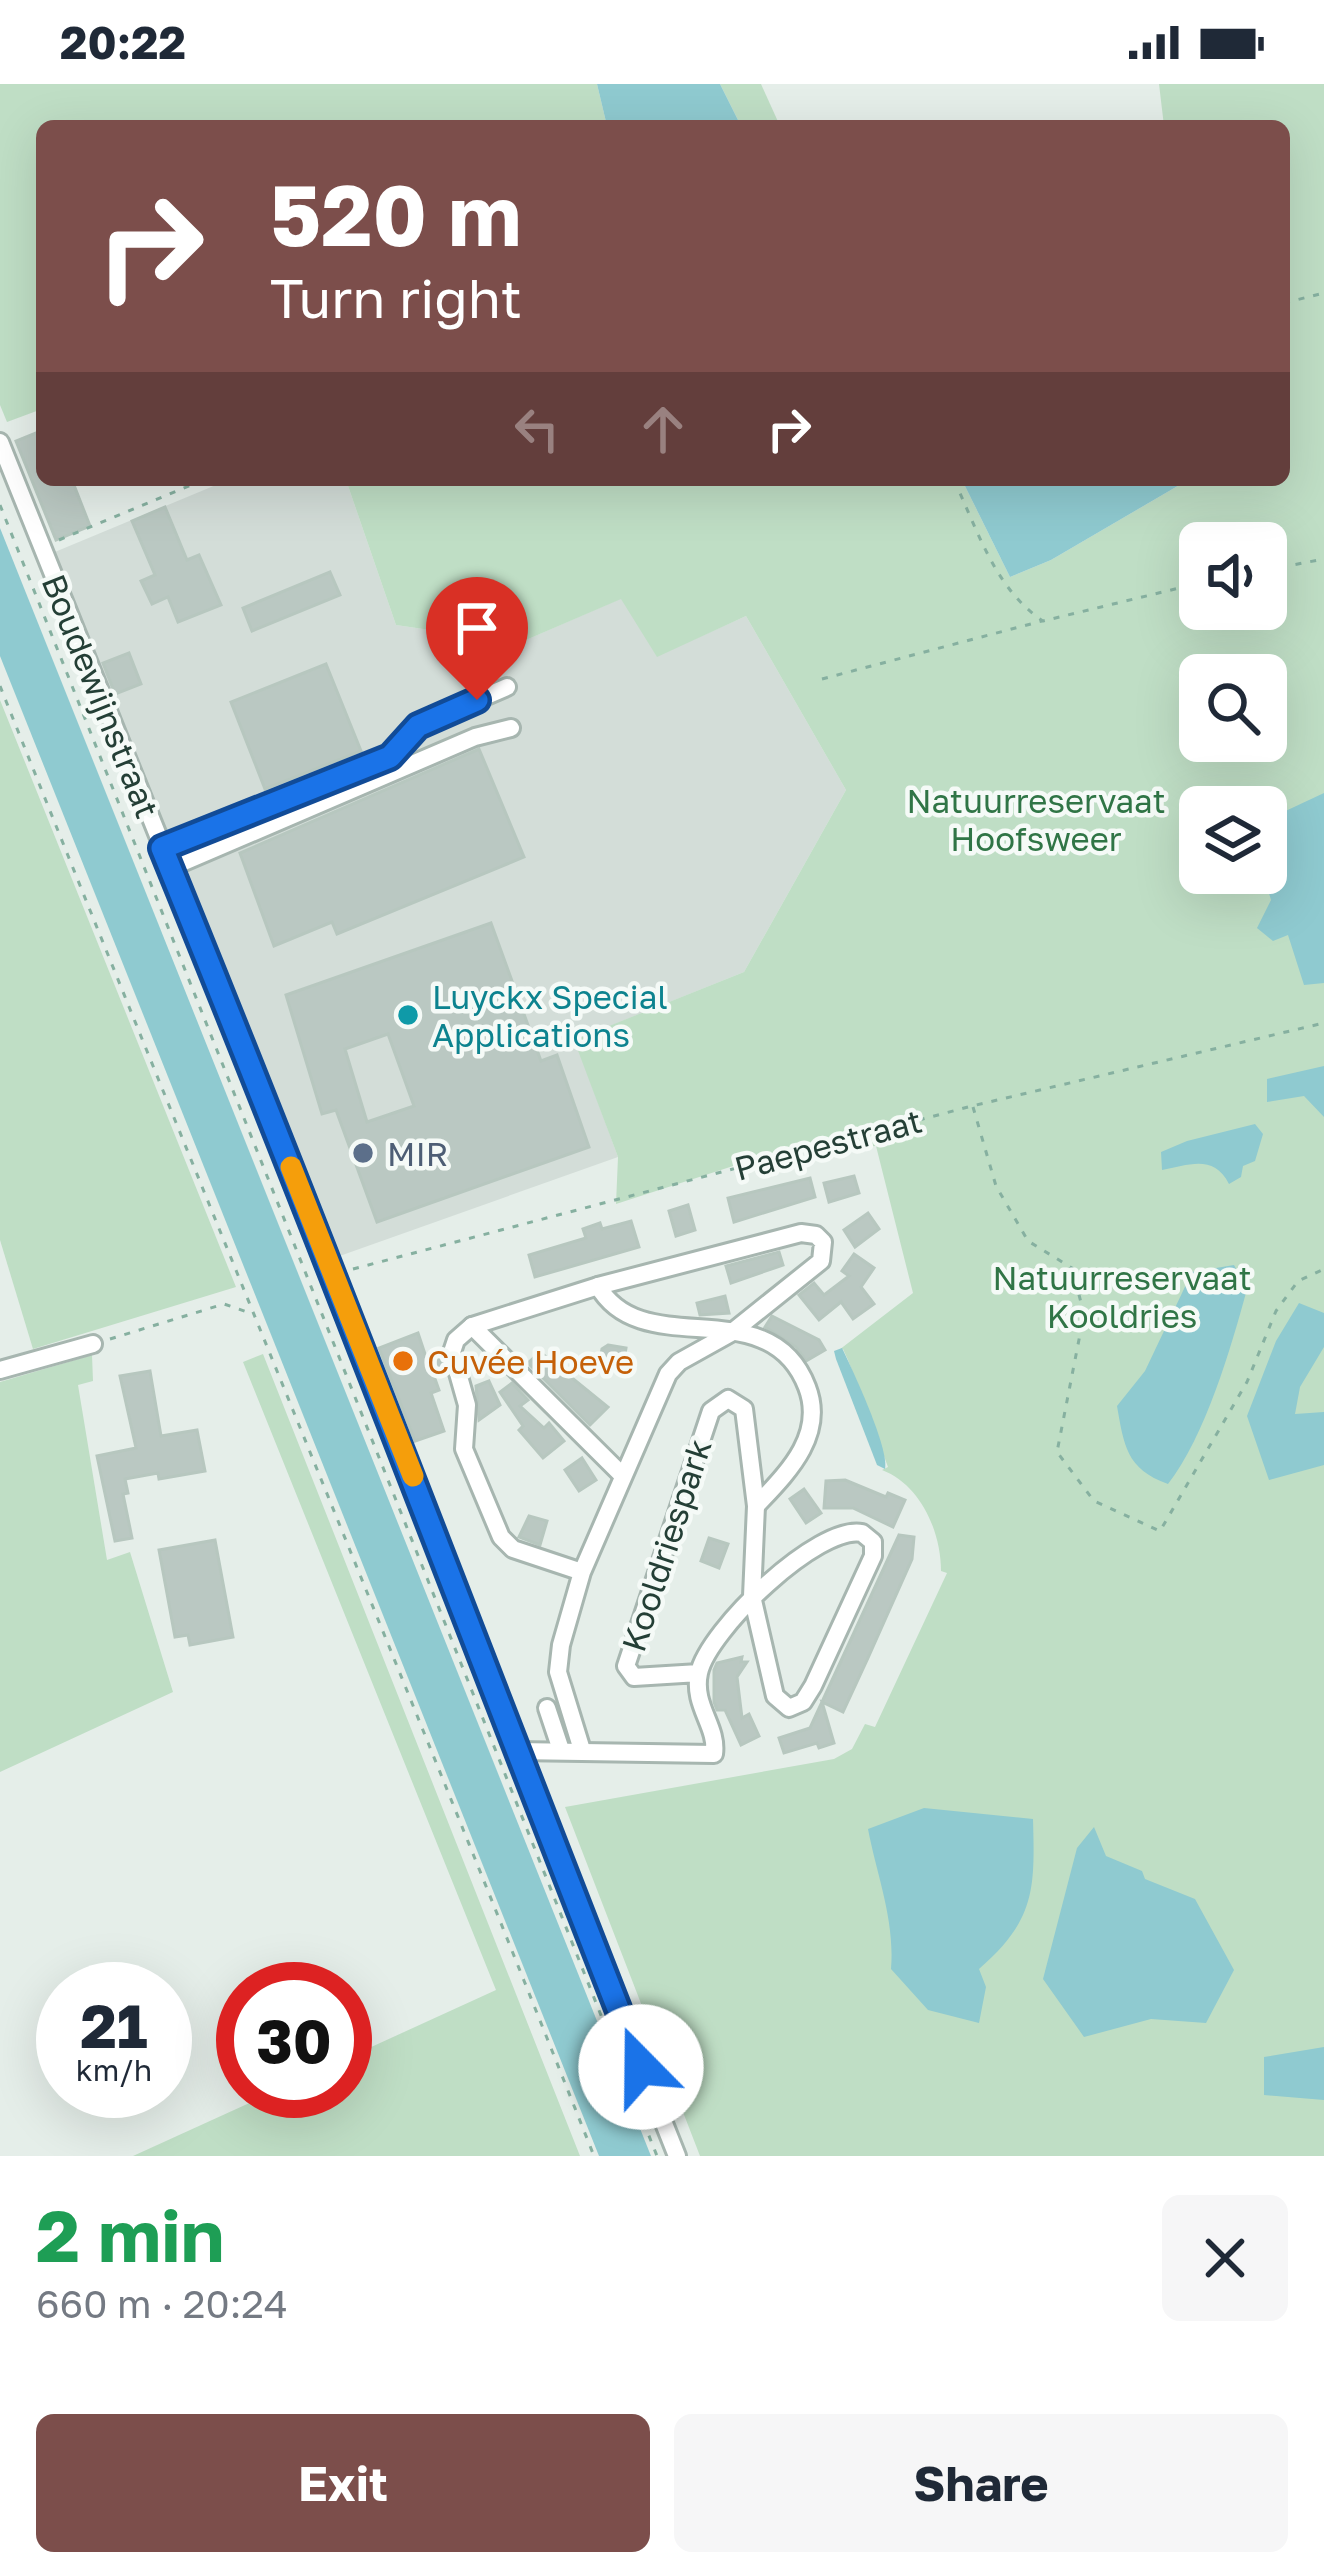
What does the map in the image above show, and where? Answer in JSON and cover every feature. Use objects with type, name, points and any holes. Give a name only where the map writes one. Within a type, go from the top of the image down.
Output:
[{"type":"street","name":"Boudewijnstraat","points":[[0,442],[334,1274],[677,2156]]},
{"type":"street","points":[[162,848],[390,757],[418,726],[507,687]]},
{"type":"street","points":[[170,868],[475,737],[511,728]]},
{"type":"street","name":"Kooldriespark","points":[[583,1750],[558,1672],[561,1645],[582,1572],[622,1475],[668,1374],[730,1334],[821,1261],[823,1242],[816,1235],[801,1233],[598,1286],[472,1326],[622,1475]]},
{"type":"street","points":[[598,1286],[618,1312],[730,1334],[753,1333],[782,1347],[800,1368],[811,1394],[805,1451],[756,1506]]},
{"type":"street","points":[[472,1326],[456,1340],[452,1352],[467,1405],[464,1449],[501,1537],[513,1549],[582,1572]]},
{"type":"street","points":[[0,1370],[93,1344]]},
{"type":"street","name":"Kooldriespark","points":[[752,1596],[756,1506],[748,1424],[743,1409],[728,1399],[711,1411],[626,1666],[634,1677],[699,1673],[716,1636],[752,1596],[840,1533],[862,1533],[873,1542],[873,1556],[842,1630],[803,1702],[789,1708],[776,1696],[752,1596]]},
{"type":"street","points":[[516,1750],[714,1754],[716,1739],[700,1710],[699,1673]]},
{"type":"street","points":[[547,1708],[561,1750]]},
{"type":"path","points":[[1290,302],[1324,293]]},
{"type":"path","points":[[41,548],[189,486]]},
{"type":"path","points":[[957,486],[1004,585],[1020,605],[1043,620]]},
{"type":"path","points":[[0,505],[657,2156]]},
{"type":"path","points":[[1287,566],[1324,559]]},
{"type":"path","points":[[822,679],[1179,588]]},
{"type":"path","points":[[0,686],[251,1314],[369,1588],[594,2156]]},
{"type":"path","name":"Paepestraat","points":[[334,1274],[973,1106],[1324,1023]]},
{"type":"path","points":[[973,1106],[996,1186],[1028,1241],[1072,1268],[1084,1315],[1057,1452],[1094,1501],[1133,1522],[1160,1532],[1247,1382],[1276,1311],[1298,1281],[1324,1269]]},
{"type":"path","points":[[93,1344],[224,1304],[251,1314]]},
{"type":"shaded area","points":[[214,486],[348,486],[396,625],[519,643],[622,598],[657,656],[746,616],[846,790],[744,972],[575,1040],[618,1157],[334,1258],[50,554]]},
{"type":"green space","points":[[0,84],[597,84],[606,120],[36,120],[36,411],[7,422],[0,405]]},
{"type":"green space","points":[[720,84],[761,84],[777,120],[738,120]]},
{"type":"green space","points":[[1159,84],[1324,84],[1324,2156],[700,2156],[565,1807],[834,1759],[852,1749],[865,1724],[875,1727],[947,1573],[941,1571],[933,1526],[918,1498],[882,1470],[888,1467],[848,1360],[843,1349],[839,1350],[913,1293],[876,1146],[779,1151],[616,1204],[618,1157],[574,1040],[744,972],[846,790],[746,616],[657,657],[621,599],[519,643],[396,625],[348,486],[965,486],[1010,577],[1051,560],[1178,486],[1290,486],[1290,120],[1163,120]]},
{"type":"green space","points":[[0,700],[236,1287],[33,1349],[0,1240]]},
{"type":"green space","points":[[263,1354],[580,2156],[133,2156],[217,2118],[372,2118],[372,2047],[496,1990],[243,1362]]},
{"type":"green space","points":[[92,1355],[93,1381],[78,1385],[107,1560],[130,1552],[173,1692],[0,1772],[0,1382]]},
{"type":"water","points":[[597,84],[720,84],[738,120],[606,120]]},
{"type":"water","points":[[965,486],[1178,486],[1051,560],[1010,577]]},
{"type":"water","points":[[0,528],[651,2156],[599,2156],[0,656]]},
{"type":"water","points":[[1324,793],[1324,983],[1304,985],[1288,935],[1273,941],[1257,928],[1271,900],[1269,894],[1287,894],[1287,810]]},
{"type":"water","points":[[1324,1066],[1324,1117],[1304,1096],[1267,1102],[1267,1079]]},
{"type":"water","points":[[1255,1124],[1263,1134],[1255,1161],[1243,1166],[1241,1177],[1229,1184],[1208,1165],[1162,1170],[1161,1152]]},
{"type":"water","points":[[1234,1265],[1247,1289],[1233,1338],[1194,1442],[1168,1484],[1143,1471],[1129,1454],[1117,1406],[1145,1371],[1192,1272]]},
{"type":"water","points":[[1299,1303],[1324,1313],[1324,1347],[1300,1387],[1295,1414],[1324,1412],[1324,1465],[1269,1480],[1247,1416],[1276,1341]]},
{"type":"water","points":[[842,1348],[876,1428],[885,1469],[877,1465],[836,1359],[834,1351]]},
{"type":"water","points":[[924,1808],[1033,1819],[1028,1902],[1011,1935],[979,1969],[986,1987],[979,2023],[928,2010],[891,1969],[888,1916],[868,1829]]},
{"type":"water","points":[[1094,1827],[1106,1856],[1142,1871],[1145,1879],[1195,1899],[1234,1970],[1206,2023],[1151,2019],[1084,2037],[1043,1979],[1077,1848]]},
{"type":"water","points":[[1324,2047],[1324,2100],[1264,2095],[1264,2057]]},
{"type":"building","points":[[36,433],[36,486],[74,486],[90,526],[56,540],[16,441]]},
{"type":"building","points":[[165,507],[187,560],[199,555],[221,605],[178,622],[168,597],[152,604],[141,581],[155,575],[132,521]]},
{"type":"building","points":[[330,572],[340,595],[252,631],[243,608]]},
{"type":"building","points":[[129,653],[141,684],[115,694],[103,663]]},
{"type":"building","points":[[326,664],[361,751],[265,789],[231,702]]},
{"type":"building","points":[[479,749],[524,857],[337,934],[332,922],[274,946],[240,853]]},
{"type":"building","points":[[491,923],[541,1061],[557,1055],[589,1147],[377,1222],[336,1110],[322,1114],[286,995]],"holes":[[[388,1034],[414,1106],[367,1122],[345,1049]]]},
{"type":"building","points":[[854,1176],[859,1193],[829,1202],[824,1183]]},
{"type":"building","points":[[810,1178],[815,1197],[734,1222],[728,1198]]},
{"type":"building","points":[[688,1205],[695,1230],[676,1236],[669,1211]]},
{"type":"building","points":[[868,1213],[879,1229],[855,1247],[844,1230]]},
{"type":"building","points":[[631,1221],[639,1247],[535,1277],[529,1255],[586,1238],[583,1229],[600,1223],[602,1229]]},
{"type":"building","points":[[779,1252],[783,1265],[731,1283],[726,1266]]},
{"type":"building","points":[[854,1254],[874,1268],[861,1287],[874,1304],[853,1319],[841,1302],[819,1320],[799,1295],[814,1283],[824,1295],[849,1276],[842,1271]]},
{"type":"building","points":[[725,1296],[729,1313],[700,1315],[697,1303]]},
{"type":"building","points":[[772,1316],[819,1340],[825,1350],[806,1361],[796,1347],[765,1327]]},
{"type":"building","points":[[418,1333],[427,1360],[440,1356],[445,1373],[434,1376],[439,1390],[431,1393],[444,1431],[415,1441],[379,1348]]},
{"type":"building","points":[[608,1345],[626,1348],[623,1368],[599,1365],[602,1349]]},
{"type":"building","points":[[540,1352],[608,1407],[590,1425],[528,1363]]},
{"type":"building","points":[[150,1371],[161,1436],[197,1430],[205,1471],[125,1479],[128,1493],[123,1494],[132,1538],[115,1541],[97,1456],[136,1448],[120,1376]]},
{"type":"building","points":[[489,1381],[500,1405],[479,1420],[476,1386]]},
{"type":"building","points":[[512,1383],[528,1400],[520,1406],[544,1428],[549,1423],[564,1441],[543,1458],[519,1430],[523,1426],[500,1392]]},
{"type":"building","points":[[582,1458],[596,1480],[579,1491],[565,1470]]},
{"type":"building","points":[[845,1480],[905,1500],[893,1527],[853,1508],[824,1508],[826,1481]]},
{"type":"building","points":[[804,1489],[821,1513],[806,1523],[790,1499]]},
{"type":"building","points":[[529,1516],[547,1521],[540,1545],[519,1537]]},
{"type":"building","points":[[899,1535],[914,1537],[912,1559],[868,1658],[843,1712],[822,1702],[834,1743],[784,1753],[779,1738],[810,1728]]},
{"type":"building","points":[[709,1538],[728,1544],[719,1568],[701,1561]]},
{"type":"building","points":[[215,1540],[233,1637],[190,1645],[188,1635],[175,1637],[159,1550]]},
{"type":"building","points":[[742,1657],[741,1662],[747,1662],[737,1677],[742,1718],[749,1714],[759,1736],[741,1745],[725,1710],[717,1710],[714,1702],[714,1670],[717,1663]]},
{"type":"slow traffic","points":[[291,1167],[413,1476]]},
{"type":"place","name":"Luyckx Special Applications","points":[[408,1015]]},
{"type":"place","name":"MIR","points":[[363,1153]]},
{"type":"place","name":"Cuvée Hoeve","points":[[403,1361]]},
{"type":"route","points":[[477,700],[418,726],[390,757],[162,848],[334,1274],[641,2067]]},
{"type":"park label","name":"Natuurreservaat Hoofsweer","points":[[1036,819]]},
{"type":"park label","name":"Natuurreservaat Kooldries","points":[[1122,1296]]}]
